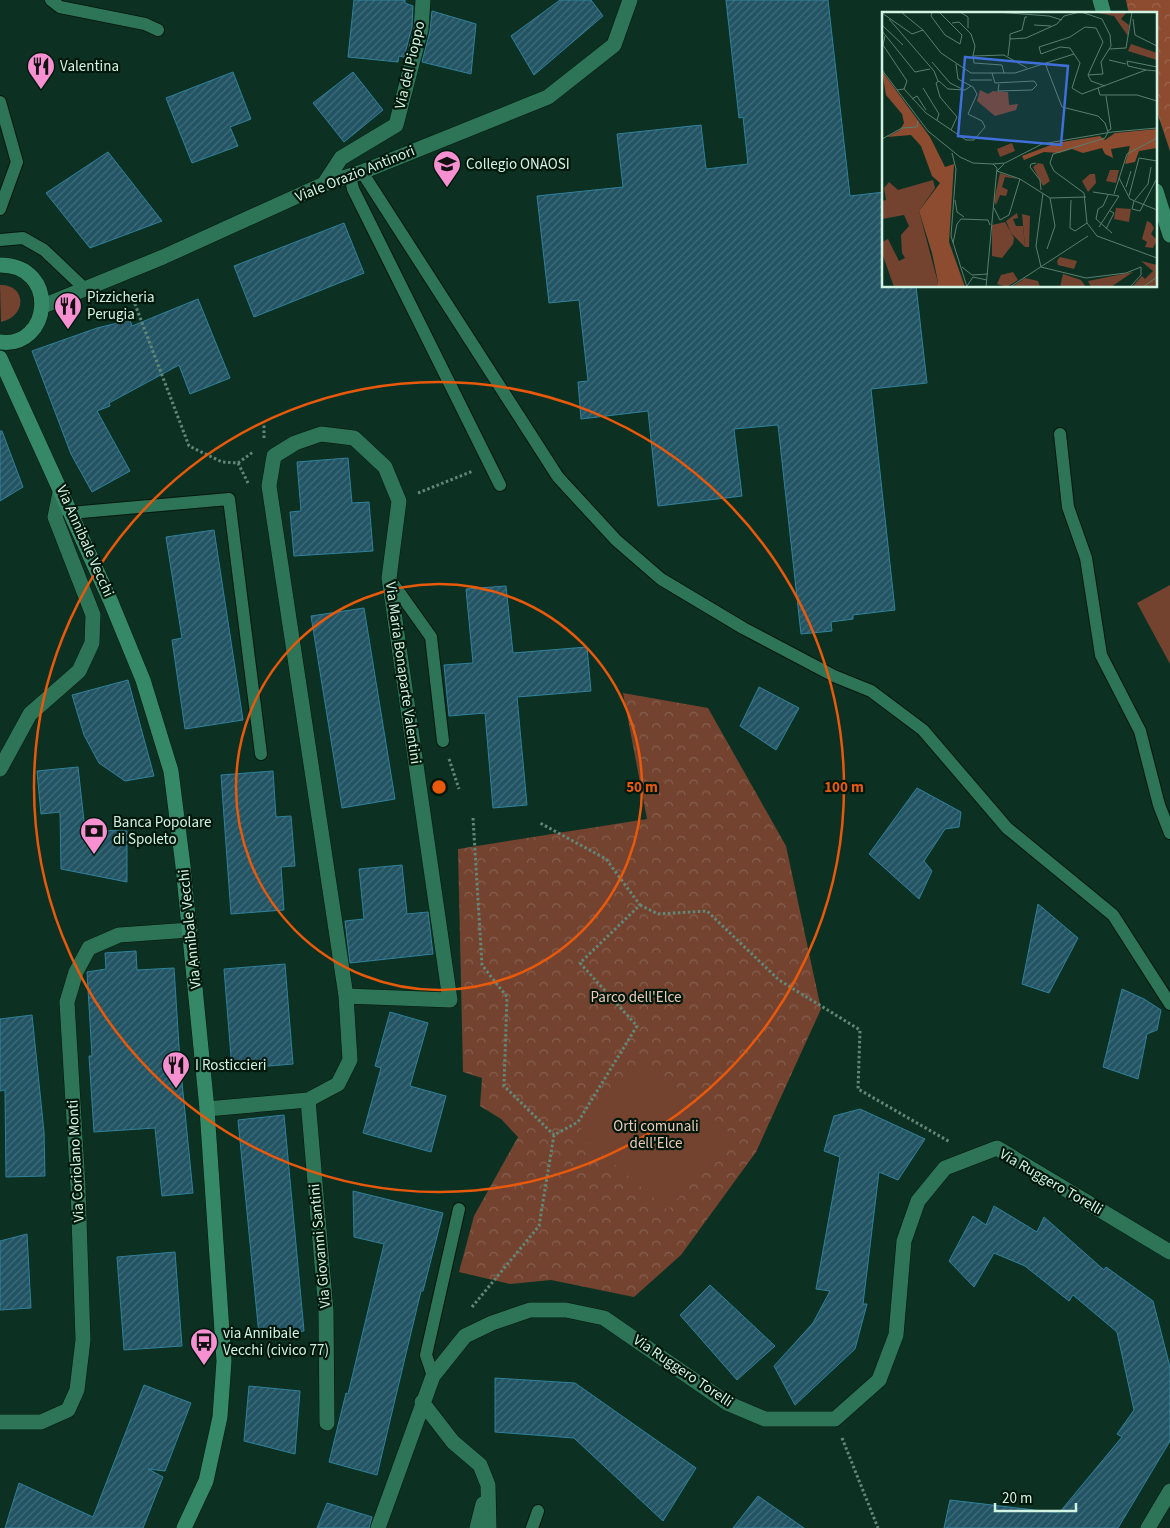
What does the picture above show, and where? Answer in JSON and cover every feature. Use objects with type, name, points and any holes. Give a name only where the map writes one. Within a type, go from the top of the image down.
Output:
[{"type":"street","name":"Via del Pioppo","points":[[324,184],[342,158],[396,125],[422,29],[423,0]]},
{"type":"street","name":"Viale Orazio Antinori","points":[[42,306],[163,257],[324,184],[356,174],[548,96],[614,45],[630,0]]},
{"type":"street","points":[[1158,197],[1170,235]]},
{"type":"street","points":[[0,265],[11,265],[24,270],[34,280],[41,292],[42,306],[39,319],[31,331],[20,339],[0,342]]},
{"type":"street","name":"Via Annibale Vecchi","points":[[0,358],[61,488],[70,513],[111,602],[143,680],[170,772],[190,930],[207,1109],[224,1361],[220,1417],[206,1481],[184,1528]]},
{"type":"street","points":[[207,1109],[308,1100],[338,1084],[350,1060],[346,996],[269,486],[274,456],[295,444],[321,434],[354,438],[385,467],[399,500]]},
{"type":"street","points":[[0,769],[30,714],[79,671],[92,643],[93,615],[55,517],[61,488]]},
{"type":"street","name":"Via Maria Bonaparte Valentini","points":[[346,996],[450,1000],[389,578],[399,500]]},
{"type":"street","name":"Via Coriolano Monti","points":[[0,1422],[41,1422],[68,1410],[77,1390],[83,1340],[78,1187],[67,1002],[76,972],[89,948],[119,934],[190,930]]},
{"type":"street","name":"Via Giovanni Santini","points":[[308,1100],[326,1311],[327,1423]]},
{"type":"street","name":"Via Ruggero Torelli","points":[[378,1528],[433,1376],[465,1336],[492,1323],[530,1310],[566,1310],[604,1318],[727,1403],[765,1419],[834,1419],[879,1380],[896,1335],[904,1241],[918,1201],[945,1168],[998,1148],[1170,1252]]},
{"type":"street","points":[[422,1402],[453,1442],[480,1464],[488,1485],[489,1528]]},
{"type":"street","points":[[477,1528],[488,1485]]},
{"type":"street","points":[[1148,1528],[1170,1490]]},
{"type":"lane","points":[[51,0],[60,7],[145,24],[158,30]]},
{"type":"lane","points":[[0,102],[17,162],[0,209]]},
{"type":"lane","points":[[356,174],[353,189],[500,485]]},
{"type":"lane","points":[[356,174],[558,477],[616,540],[661,579],[743,628],[834,676],[871,691],[923,730],[1007,828],[1113,914],[1170,1002]]},
{"type":"lane","points":[[0,240],[23,238],[44,250],[84,288]]},
{"type":"lane","points":[[1060,434],[1068,507],[1086,558],[1101,655],[1140,731],[1159,805],[1170,833]]},
{"type":"lane","points":[[70,513],[229,499],[261,754]]},
{"type":"lane","points":[[389,578],[431,637],[443,741]]},
{"type":"lane","points":[[433,1376],[426,1355],[459,1209]]},
{"type":"lane","points":[[532,1528],[538,1511]]},
{"type":"path","points":[[133,299],[189,446],[222,462],[238,463],[257,448]]},
{"type":"path","points":[[263,443],[264,425]]},
{"type":"path","points":[[399,500],[490,464]]},
{"type":"path","points":[[443,741],[460,789]]},
{"type":"path","points":[[473,818],[482,965],[507,997],[504,1086],[554,1135]]},
{"type":"path","points":[[540,823],[606,860],[640,904],[658,914],[707,911],[778,980],[860,1030],[858,1089],[974,1157]]},
{"type":"path","points":[[554,1135],[578,1122],[638,1026],[580,963],[640,904]]},
{"type":"path","points":[[465,1336],[468,1313],[539,1226],[554,1135]]},
{"type":"path","points":[[834,1419],[878,1528]]},
{"type":"green space","points":[[1126,0],[1170,0],[1170,151],[1158,115],[1158,12],[1129,12]]},
{"type":"green space","points":[[0,285],[9,286],[15,290],[19,295],[20,301],[16,314],[10,319],[1,322]]},
{"type":"green space","points":[[1170,585],[1170,664],[1137,603]]},
{"type":"green space","name":"Parco dell'Elce","points":[[623,693],[708,708],[786,846],[821,1009],[756,1152],[681,1255],[634,1297],[551,1280],[510,1284],[459,1272],[474,1216],[518,1137],[501,1119],[480,1106],[482,1078],[463,1072],[458,849],[647,819]]},
{"type":"green space","name":"Orti comunali dell'Elce","points":[[642,1057],[732,1135],[668,1210],[578,1133]]},
{"type":"building","points":[[354,0],[405,0],[405,3],[413,6],[412,27],[404,57],[399,56],[398,62],[348,57]]},
{"type":"building","points":[[560,0],[591,0],[603,16],[534,75],[511,36]]},
{"type":"building","points":[[726,0],[828,0],[850,196],[882,192],[882,288],[916,288],[927,383],[871,389],[895,610],[853,615],[853,619],[831,622],[832,631],[801,634],[778,425],[734,429],[742,496],[658,506],[648,411],[581,419],[578,382],[588,381],[579,300],[549,303],[537,196],[623,187],[617,134],[701,125],[706,169],[748,164],[743,117],[739,118]]},
{"type":"building","points":[[432,11],[476,24],[471,74],[422,62],[430,31]]},
{"type":"building","points":[[233,72],[251,119],[230,127],[238,146],[192,163],[166,98]]},
{"type":"building","points":[[353,72],[383,110],[344,142],[313,103]]},
{"type":"building","points":[[108,152],[162,221],[90,248],[46,193]]},
{"type":"building","points":[[344,223],[364,273],[254,317],[234,266]]},
{"type":"building","points":[[198,299],[230,378],[190,394],[179,365],[109,403],[110,406],[97,411],[130,471],[92,492],[71,454],[32,351],[97,328],[130,320],[132,326]]},
{"type":"building","points":[[0,431],[2,431],[23,487],[0,501]]},
{"type":"building","points":[[348,458],[352,503],[369,502],[373,551],[294,556],[290,512],[301,511],[297,462]]},
{"type":"building","points":[[214,530],[243,720],[185,729],[172,640],[182,638],[166,537]]},
{"type":"building","points":[[506,586],[513,653],[587,647],[591,691],[517,697],[527,805],[493,808],[485,713],[449,716],[444,665],[473,663],[466,589]]},
{"type":"building","points":[[364,608],[395,799],[342,808],[311,616]]},
{"type":"building","points":[[128,680],[154,776],[125,781],[99,763],[84,735],[72,695]]},
{"type":"building","points":[[759,687],[799,708],[776,750],[740,726]]},
{"type":"building","points":[[78,767],[85,830],[127,831],[127,882],[61,869],[60,812],[41,814],[37,771]]},
{"type":"building","points":[[273,771],[276,817],[291,816],[295,866],[281,867],[284,910],[231,914],[221,775]]},
{"type":"building","points":[[917,788],[961,812],[959,827],[945,829],[924,861],[932,871],[919,899],[869,854]]},
{"type":"building","points":[[402,865],[407,914],[428,912],[433,954],[350,963],[345,921],[364,919],[359,869]]},
{"type":"building","points":[[1038,904],[1078,938],[1049,993],[1022,984]]},
{"type":"building","points":[[136,951],[137,970],[174,968],[180,1062],[193,1193],[162,1196],[155,1128],[94,1132],[89,1056],[92,1056],[87,972],[106,969],[105,953]]},
{"type":"building","points":[[285,964],[293,1064],[232,1069],[224,969]]},
{"type":"building","points":[[1122,989],[1144,999],[1161,1010],[1157,1030],[1147,1034],[1138,1079],[1103,1067]]},
{"type":"building","points":[[390,1012],[428,1023],[410,1086],[446,1096],[431,1152],[363,1133],[381,1068],[375,1066]]},
{"type":"building","points":[[32,1015],[44,1132],[45,1176],[6,1177],[5,1090],[0,1091],[0,1019]]},
{"type":"building","points":[[860,1109],[925,1139],[898,1180],[879,1172],[863,1304],[867,1304],[855,1349],[795,1405],[774,1366],[813,1323],[830,1291],[816,1289],[840,1157],[824,1151],[834,1116]]},
{"type":"building","points":[[284,1115],[304,1331],[259,1335],[238,1120]]},
{"type":"building","points":[[353,1191],[443,1213],[423,1291],[421,1291],[377,1475],[329,1462],[346,1393],[348,1394],[384,1244],[354,1237]]},
{"type":"building","points":[[994,1206],[1037,1232],[1044,1217],[1104,1270],[1106,1267],[1153,1301],[1170,1367],[1170,1441],[1118,1528],[944,1528],[950,1500],[1059,1513],[1122,1437],[1117,1434],[1134,1410],[1117,1332],[1073,1295],[1069,1301],[1025,1266],[994,1253],[974,1287],[949,1261],[973,1216],[986,1225]]},
{"type":"building","points":[[27,1234],[31,1308],[0,1310],[0,1241]]},
{"type":"building","points":[[175,1252],[182,1346],[124,1350],[117,1257]]},
{"type":"building","points":[[710,1285],[775,1346],[737,1380],[680,1315]]},
{"type":"building","points":[[495,1378],[575,1383],[696,1468],[663,1521],[574,1438],[495,1432]]},
{"type":"building","points":[[144,1385],[191,1403],[165,1471],[148,1469],[163,1477],[143,1528],[5,1528],[19,1483],[93,1517]]},
{"type":"building","points":[[249,1386],[300,1391],[295,1454],[244,1441]]},
{"type":"building","points":[[758,1496],[804,1528],[733,1528]]},
{"type":"building","points":[[327,1503],[372,1517],[369,1528],[317,1528]]},
{"type":"place","name":"Valentina","points":[[41,90]]},
{"type":"place","name":"Collegio ONAOSI","points":[[447,188]]},
{"type":"place","name":"Pizzicheria Perugia","points":[[68,330]]},
{"type":"place","name":"Banca Popolare di Spoleto","points":[[94,855]]},
{"type":"place","name":"I Rosticcieri","points":[[176,1089]]},
{"type":"place","name":"via Annibale Vecchi (civico 77)","points":[[204,1366]]}]
